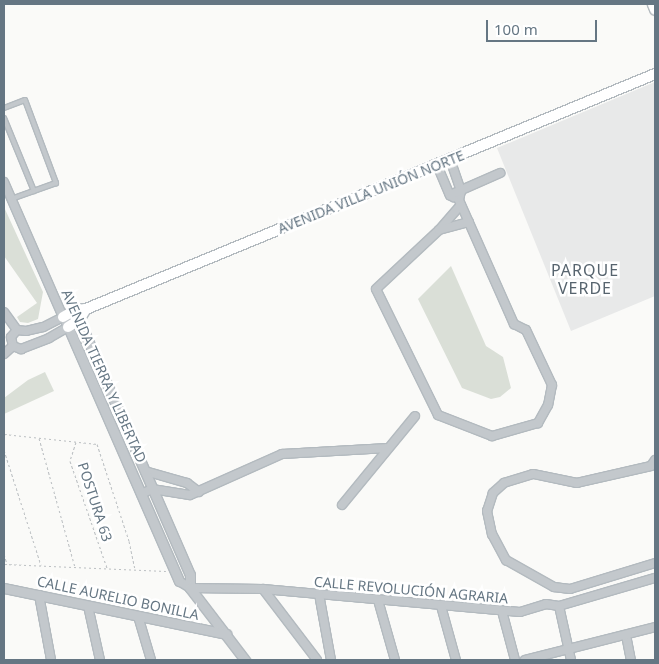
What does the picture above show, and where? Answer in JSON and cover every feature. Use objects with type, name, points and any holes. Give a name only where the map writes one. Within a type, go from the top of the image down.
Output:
[{"type":"main road","points":[[653,4],[655,9]]},
{"type":"main road","name":"AVENIDA VILLA UNIÓN NORTE","points":[[68,327],[77,315],[86,309],[655,74]]},
{"type":"main road","name":"AVENIDA VILLA UNIÓN NORTE","points":[[63,317],[77,315]]},
{"type":"street","points":[[437,165],[450,196],[460,203],[514,324],[526,330],[552,385],[548,405],[538,423],[492,436],[438,415],[376,289],[439,230],[460,203],[461,191],[450,159]]},
{"type":"street","points":[[450,196],[500,173]]},
{"type":"street","name":"AVENIDA TIERRA Y LIBERTAD","points":[[4,182],[179,581]]},
{"type":"street","points":[[439,230],[469,222]]},
{"type":"street","points":[[4,312],[17,330],[26,331],[44,327],[63,317]]},
{"type":"street","points":[[77,315],[190,575],[190,588]]},
{"type":"street","points":[[13,346],[21,349],[49,338],[68,327]]},
{"type":"street","points":[[13,346],[11,337],[17,330]]},
{"type":"street","points":[[26,331],[30,338],[29,345]]},
{"type":"street","points":[[4,354],[13,346]]},
{"type":"street","points":[[99,399],[111,395]]},
{"type":"street","points":[[342,505],[415,416]]},
{"type":"street","points":[[141,494],[152,488],[190,495],[282,454],[388,448]]},
{"type":"street","points":[[125,458],[136,453]]},
{"type":"street","points":[[655,460],[651,466],[577,483],[533,474],[504,483],[493,493],[487,511],[492,534],[506,560],[554,587],[570,589],[655,563]]},
{"type":"street","points":[[145,472],[187,483],[199,492]]},
{"type":"street","name":"CALLE REVOLUCIÓN AGRARIA","points":[[190,588],[263,589],[520,612],[546,604],[559,606],[655,578]]},
{"type":"street","points":[[179,581],[190,588],[245,660]]},
{"type":"street","name":"CALLE AURELIO BONILLA","points":[[4,588],[226,634]]},
{"type":"street","points":[[263,589],[317,660]]},
{"type":"street","points":[[318,594],[331,660]]},
{"type":"street","points":[[39,596],[51,660]]},
{"type":"street","points":[[378,600],[395,660]]},
{"type":"street","points":[[88,606],[100,660]]},
{"type":"street","points":[[441,606],[456,660]]},
{"type":"street","points":[[559,606],[571,660]]},
{"type":"street","points":[[502,611],[515,660]]},
{"type":"street","points":[[138,616],[151,660]]},
{"type":"street","points":[[525,660],[655,627]]},
{"type":"street","points":[[626,635],[631,660]]},
{"type":"lane","points":[[4,108],[25,100],[56,183],[11,199]]},
{"type":"lane","points":[[4,118],[34,191]]},
{"type":"path","points":[[4,434],[97,444],[129,541],[135,570]]},
{"type":"path","points":[[39,438],[75,568]]},
{"type":"path","name":"POSTURA 63","points":[[76,442],[70,461],[107,569]]},
{"type":"path","points":[[4,450],[42,566]]},
{"type":"path","points":[[4,554],[8,564]]},
{"type":"path","points":[[4,564],[174,571]]},
{"type":"shaded area","points":[[655,82],[655,296],[571,331],[497,148]]},
{"type":"shaded area","points":[[4,207],[43,292],[38,319],[28,323],[20,322],[17,317],[37,303],[4,256]]},
{"type":"shaded area","points":[[451,266],[486,346],[503,357],[511,388],[500,397],[491,399],[462,388],[418,299]]},
{"type":"shaded area","points":[[45,372],[54,391],[4,414],[4,398],[28,380]]},
{"type":"district","name":"PARQUE VERDE","points":[[585,279]]}]
